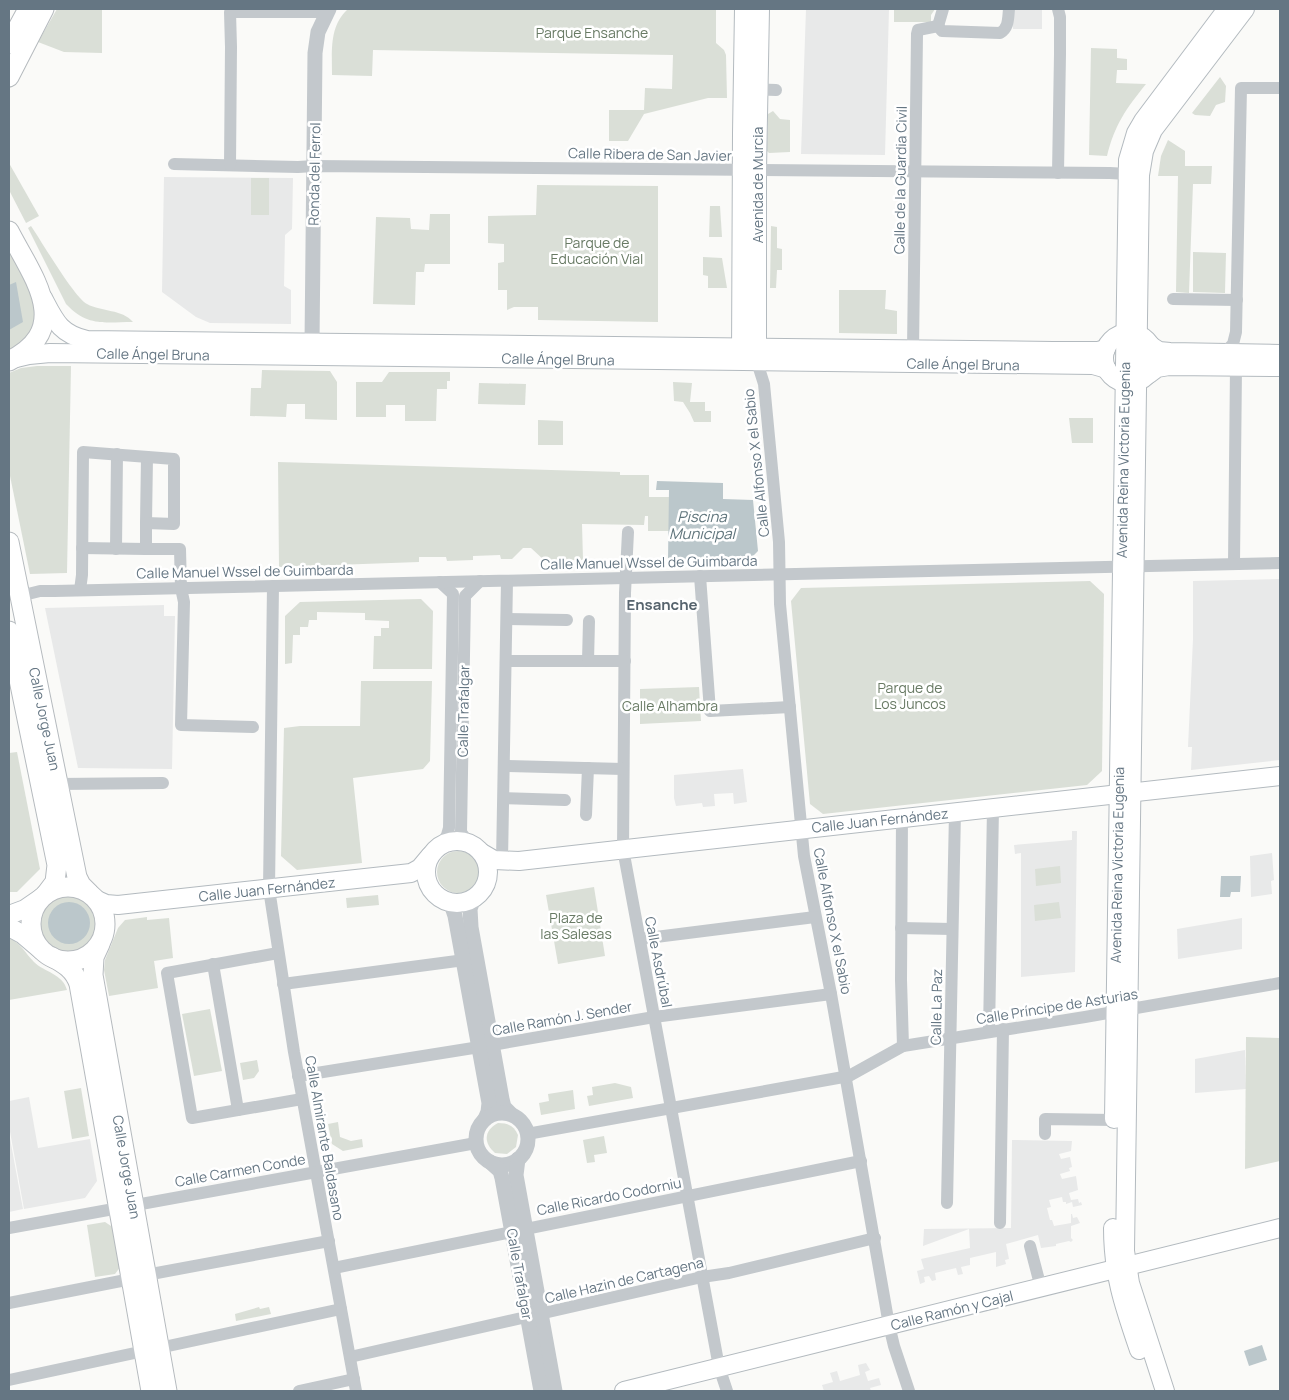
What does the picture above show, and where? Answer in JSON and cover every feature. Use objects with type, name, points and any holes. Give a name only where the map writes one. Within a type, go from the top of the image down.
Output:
[{"type":"main road","points":[[9,29],[12,9]]},
{"type":"main road","points":[[9,44],[28,9]]},
{"type":"main road","points":[[9,77],[44,9]]},
{"type":"main road","name":"Avenida de Murcia","points":[[744,9],[750,89],[749,355]]},
{"type":"main road","name":"Avenida de Murcia","points":[[750,89],[760,9]]},
{"type":"main road","name":"Avenida Reina Victoria Eugenia","points":[[1115,1269],[1099,1268],[1100,1261],[1110,1253],[1113,1244],[1114,1120],[1122,1011],[1131,792],[1128,566],[1137,380],[1131,334],[1127,174],[1132,146],[1143,121],[1226,9]]},
{"type":"main road","name":"Avenida Reina Victoria Eugenia","points":[[1131,334],[1140,175],[1144,151],[1154,130],[1244,9]]},
{"type":"main road","points":[[9,230],[42,297],[45,315],[40,333],[30,348],[9,360]]},
{"type":"main road","name":"Calle Ángel Bruna","points":[[42,297],[55,322],[62,329],[69,334],[87,340],[312,343],[1093,365],[1107,369],[1115,379],[1137,380]]},
{"type":"main road","points":[[1107,369],[1104,359],[1106,349],[1114,338],[1131,334],[1146,339],[1151,346],[1163,352],[1280,354]]},
{"type":"main road","name":"Avenida Reina Victoria Eugenia","points":[[1137,380],[1154,360],[1151,346]]},
{"type":"main road","name":"Calle Ángel Bruna","points":[[9,360],[28,355],[50,353],[749,355],[913,350],[1087,352],[1106,349]]},
{"type":"main road","points":[[1137,380],[1158,368],[1169,366],[1280,368]]},
{"type":"main road","name":"Calle Jorge Juan","points":[[9,542],[77,877],[81,885],[93,897]]},
{"type":"main road","name":"Calle Jorge Juan","points":[[9,631],[56,865],[55,882],[44,896]]},
{"type":"main road","name":"Calle Juan Fernández","points":[[502,862],[1280,776]]},
{"type":"main road","name":"Avenida Reina Victoria Eugenia","points":[[1131,792],[1122,1011],[1125,1251],[1115,1269],[1122,1300],[1152,1391]]},
{"type":"main road","points":[[477,848],[488,865],[488,876],[484,889],[474,898],[462,903],[446,901],[434,894],[428,882],[426,869],[436,850],[456,840],[477,848],[491,859],[502,862]]},
{"type":"main road","name":"Calle Juan Fernández","points":[[93,897],[106,904],[118,905],[411,873],[422,866],[436,850]]},
{"type":"main road","points":[[9,915],[30,907],[55,889],[67,887],[78,888],[93,897],[104,913],[105,923],[100,944],[90,954],[80,959],[66,961],[47,954],[22,934],[9,927]]},
{"type":"main road","points":[[44,896],[33,912],[31,925],[34,939],[47,954]]},
{"type":"main road","name":"Calle Jorge Juan","points":[[100,944],[94,957],[93,975],[126,1206]]},
{"type":"main road","name":"Calle Jorge Juan","points":[[47,954],[69,968],[75,975],[78,984],[126,1206],[152,1350],[167,1391]]},
{"type":"main road","name":"Calle Ramón y Cajal","points":[[624,1391],[1280,1228]]},
{"type":"main road","name":"Avenida Reina Victoria Eugenia","points":[[1115,1269],[1136,1304],[1165,1391]]},
{"type":"main road","name":"Calle Jorge Juan","points":[[151,1391],[152,1350]]},
{"type":"street","points":[[942,9],[938,26],[942,31],[1000,33],[1008,23],[1009,9]]},
{"type":"street","points":[[1058,9],[1060,17],[1060,54],[1058,173]]},
{"type":"street","points":[[230,165],[230,12],[328,10]]},
{"type":"street","name":"Ronda del Ferrol","points":[[312,343],[315,54],[318,32],[328,10]]},
{"type":"street","name":"Calle de la Guardia Civil","points":[[913,350],[917,34],[918,30],[938,26]]},
{"type":"street","points":[[1224,353],[1234,344],[1235,338],[1241,88],[1280,88]]},
{"type":"street","points":[[750,89],[776,90]]},
{"type":"street","name":"Calle Ribera de San Javier","points":[[174,164],[298,167],[1110,172],[1127,174]]},
{"type":"street","points":[[1174,299],[1237,300]]},
{"type":"street","name":"Calle Alfonso X el Sabio","points":[[749,355],[764,384],[780,542],[780,604],[804,856],[831,994],[889,1325],[894,1346],[910,1391]]},
{"type":"street","points":[[1234,564],[1236,367]]},
{"type":"street","points":[[80,590],[83,452],[174,459],[174,524],[146,523]]},
{"type":"street","points":[[116,548],[117,454]]},
{"type":"street","points":[[146,549],[147,457]]},
{"type":"street","name":"Calle Asdrúbal","points":[[628,532],[623,849],[719,1368],[727,1391]]},
{"type":"street","points":[[82,548],[180,549],[181,588],[184,602],[181,725],[253,727]]},
{"type":"street","name":"Calle Manuel Wssel de Guimbarda","points":[[20,596],[40,591],[1280,563]]},
{"type":"street","points":[[700,576],[710,711],[790,707]]},
{"type":"street","points":[[502,862],[507,580]]},
{"type":"street","name":"Calle Trafalgar","points":[[477,848],[461,832],[466,596],[480,581]]},
{"type":"street","name":"Calle Trafalgar","points":[[436,850],[447,835],[449,828],[453,594],[440,582]]},
{"type":"street","name":"Calle Almirante Baldasano","points":[[273,586],[268,888],[302,1099],[355,1385]]},
{"type":"street","points":[[507,619],[567,620]]},
{"type":"street","points":[[588,661],[589,621]]},
{"type":"street","points":[[506,662],[625,661]]},
{"type":"street","points":[[504,766],[623,769]]},
{"type":"street","points":[[586,815],[588,768]]},
{"type":"street","points":[[58,784],[163,784]]},
{"type":"street","points":[[504,798],[565,800]]},
{"type":"street","points":[[989,1032],[993,808]]},
{"type":"street","name":"Calle La Paz","points":[[947,1203],[955,812]]},
{"type":"street","points":[[902,818],[900,980],[903,1046]]},
{"type":"street","points":[[470,959],[470,905],[474,898]]},
{"type":"street","points":[[446,901],[454,913],[470,959],[486,1046],[504,1107],[521,1122],[527,1134],[528,1142],[526,1149],[518,1159],[504,1165],[490,1162],[481,1154],[476,1142],[477,1131],[486,1119],[489,1103],[486,1046]]},
{"type":"street","points":[[640,939],[815,917]]},
{"type":"street","points":[[901,928],[952,929]]},
{"type":"street","points":[[278,953],[167,972],[192,1118],[302,1099]]},
{"type":"street","points":[[283,984],[470,959]]},
{"type":"street","points":[[214,964],[238,1110]]},
{"type":"street","name":"Calle Príncipe de Asturias","points":[[845,1077],[903,1046],[1122,1011],[1280,983]]},
{"type":"street","name":"Calle Ramón J. Sender","points":[[298,1076],[654,1018],[831,994]]},
{"type":"street","points":[[1000,1223],[1003,1029]]},
{"type":"street","points":[[527,1134],[845,1077]]},
{"type":"street","points":[[486,1119],[497,1113],[511,1114]]},
{"type":"street","points":[[1045,1134],[1045,1119],[1114,1120]]},
{"type":"street","name":"Calle Carmen Conde","points":[[9,1228],[476,1142]]},
{"type":"street","name":"Calle Trafalgar","points":[[518,1159],[516,1175],[519,1230],[534,1315],[541,1391]]},
{"type":"street","name":"Calle Ricardo Codorniu","points":[[334,1268],[860,1161]]},
{"type":"street","name":"Calle Trafalgar","points":[[490,1162],[501,1175],[519,1230]]},
{"type":"street","name":"Calle Hazin de Cartagena","points":[[350,1357],[702,1277],[729,1273],[875,1238]]},
{"type":"street","points":[[9,1302],[328,1241]]},
{"type":"street","points":[[1030,1246],[1041,1288]]},
{"type":"street","points":[[9,1380],[341,1309]]},
{"type":"street","name":"Calle Trafalgar","points":[[534,1315],[555,1391]]},
{"type":"street","points":[[299,1391],[355,1385]]},
{"type":"shaded area","points":[[806,9],[889,9],[885,155],[801,154]]},
{"type":"shaded area","points":[[1013,9],[1042,9],[1042,29],[1013,29]]},
{"type":"shaded area","points":[[164,177],[293,178],[292,229],[285,235],[284,286],[291,290],[291,324],[210,323],[196,317],[162,292]]},
{"type":"shaded area","points":[[1280,579],[1280,760],[1191,770],[1192,747],[1188,747],[1193,639],[1193,581]]},
{"type":"shaded area","points":[[164,605],[164,616],[175,616],[172,769],[78,768],[45,608]]},
{"type":"shaded area","points":[[743,769],[747,802],[734,804],[733,793],[714,794],[715,806],[703,807],[702,803],[676,806],[674,775]]},
{"type":"shaded area","points":[[1072,831],[1077,831],[1075,972],[1021,977],[1021,853],[1015,854],[1014,845],[1072,840]]},
{"type":"shaded area","points":[[1272,853],[1274,880],[1271,881],[1272,894],[1251,897],[1250,856]]},
{"type":"shaded area","points":[[1242,918],[1242,949],[1178,959],[1177,929]]},
{"type":"shaded area","points":[[1245,1050],[1246,1089],[1195,1093],[1195,1059]]},
{"type":"shaded area","points":[[29,1097],[38,1148],[90,1139],[97,1181],[85,1198],[24,1209],[9,1126],[9,1101]]},
{"type":"shaded area","points":[[9,1133],[23,1209],[9,1212]]},
{"type":"shaded area","points":[[1012,1140],[1072,1141],[1071,1151],[1059,1154],[1061,1159],[1070,1157],[1072,1167],[1069,1168],[1070,1171],[1060,1174],[1062,1179],[1076,1176],[1078,1190],[1069,1193],[1071,1200],[1078,1199],[1082,1205],[1073,1207],[1072,1202],[1066,1204],[1066,1202],[1063,1202],[1062,1197],[1049,1200],[1051,1207],[1047,1208],[1050,1220],[1052,1220],[1054,1226],[1071,1223],[1071,1214],[1073,1218],[1077,1217],[1080,1223],[1071,1226],[1071,1238],[1073,1240],[1056,1244],[1056,1246],[1041,1248],[1038,1235],[1006,1244],[1009,1259],[1005,1260],[1006,1264],[996,1267],[996,1252],[970,1258],[970,1265],[961,1267],[963,1274],[958,1275],[956,1268],[935,1273],[936,1280],[932,1281],[929,1276],[924,1277],[925,1282],[920,1284],[917,1271],[924,1269],[921,1259],[970,1248],[969,1229],[923,1246],[924,1229],[1011,1228]]},
{"type":"shaded area","points":[[866,1363],[870,1370],[865,1372],[868,1381],[879,1378],[881,1385],[870,1388],[871,1391],[824,1391],[822,1385],[833,1382],[830,1373],[837,1371],[840,1381],[860,1375],[858,1365]]},
{"type":"green space","points":[[57,9],[102,9],[102,53],[64,52],[38,42]]},
{"type":"green space","name":"Parque Ensanche","points":[[348,9],[716,9],[716,43],[724,50],[726,55],[727,98],[708,98],[644,114],[628,141],[609,141],[609,110],[644,110],[645,88],[672,89],[673,55],[373,50],[372,76],[332,75],[333,39],[337,23]]},
{"type":"green space","points":[[894,9],[935,9],[931,15],[931,22],[894,22]]},
{"type":"green space","points":[[1091,48],[1117,49],[1117,58],[1127,59],[1127,70],[1117,70],[1116,83],[1146,84],[1122,117],[1107,156],[1089,155]]},
{"type":"green space","points":[[1220,77],[1226,86],[1225,102],[1216,105],[1210,116],[1192,113]]},
{"type":"green space","points":[[773,111],[780,119],[790,120],[790,152],[769,153],[767,151],[768,114]]},
{"type":"green space","points":[[1168,140],[1185,151],[1185,166],[1212,166],[1211,184],[1193,184],[1189,293],[1176,292],[1178,176],[1158,176],[1161,156]]},
{"type":"green space","points":[[9,163],[39,216],[26,223],[9,190]]},
{"type":"green space","points":[[251,178],[269,178],[269,215],[251,215]]},
{"type":"green space","name":"Parque de Educación Vial","points":[[537,185],[658,186],[658,322],[538,320],[538,307],[514,307],[507,310],[507,290],[498,290],[498,263],[504,262],[504,244],[488,243],[488,216],[536,215]]},
{"type":"green space","points":[[710,206],[720,206],[722,237],[709,237]]},
{"type":"green space","points":[[430,214],[450,214],[450,264],[425,264],[424,272],[416,272],[415,305],[373,304],[376,217],[410,218],[411,229],[429,230]]},
{"type":"green space","points":[[31,226],[66,280],[81,299],[93,307],[118,313],[133,322],[97,322],[89,320],[82,317],[66,304],[28,228]]},
{"type":"green space","points":[[771,226],[777,227],[777,248],[782,249],[782,270],[777,270],[776,288],[770,288]]},
{"type":"green space","points":[[9,231],[45,315],[9,361]]},
{"type":"green space","points":[[1193,252],[1226,253],[1225,293],[1193,292]]},
{"type":"green space","points":[[703,257],[722,258],[727,288],[708,288],[708,276],[703,275]]},
{"type":"green space","points":[[839,290],[886,290],[885,309],[897,311],[897,334],[839,333]]},
{"type":"green space","points":[[71,366],[67,573],[30,574],[9,471],[9,373],[21,368]]},
{"type":"green space","points":[[262,370],[330,371],[337,382],[337,420],[305,419],[305,404],[287,404],[286,417],[250,416],[251,388],[261,388]]},
{"type":"green space","points":[[389,372],[450,372],[450,381],[447,381],[447,389],[437,389],[436,421],[405,421],[405,405],[386,405],[386,417],[356,417],[356,382],[382,382]]},
{"type":"green space","points":[[673,382],[692,383],[690,402],[705,402],[705,411],[711,411],[711,422],[694,422],[683,402],[674,401]]},
{"type":"green space","points":[[479,383],[526,384],[525,405],[478,404]]},
{"type":"green space","points":[[1069,418],[1093,418],[1093,443],[1072,443]]},
{"type":"green space","points":[[538,420],[563,421],[563,445],[538,445]]},
{"type":"green space","points":[[278,462],[620,472],[620,475],[649,475],[649,497],[669,497],[669,531],[648,531],[648,516],[645,516],[644,525],[582,524],[583,560],[545,561],[531,548],[523,548],[512,559],[501,559],[500,555],[473,556],[473,560],[447,561],[446,557],[419,557],[419,562],[279,567]]},
{"type":"green space","name":"Parque de Los Juncos","points":[[1090,581],[1104,594],[1102,771],[1087,785],[823,814],[810,804],[791,601],[801,588]]},
{"type":"green space","points":[[421,599],[433,611],[432,669],[373,669],[374,636],[381,636],[381,628],[389,628],[389,621],[365,620],[365,613],[317,612],[317,620],[309,620],[308,627],[300,627],[300,635],[293,635],[292,663],[285,664],[285,616],[300,602]]},
{"type":"green space","points":[[361,681],[432,681],[430,761],[423,769],[353,778],[362,863],[297,870],[281,856],[284,728],[300,726],[360,726]]},
{"type":"green space","name":"Calle Alhambra","points":[[699,687],[701,721],[640,724],[640,689]]},
{"type":"green space","points":[[17,752],[40,869],[17,892],[9,892],[9,753]]},
{"type":"green space","points":[[458,851],[473,857],[479,872],[473,887],[458,893],[443,887],[437,872],[443,857]]},
{"type":"green space","points":[[1060,866],[1061,883],[1036,886],[1035,869]]},
{"type":"green space","points":[[60,887],[75,887],[97,904],[105,915],[105,928],[101,940],[89,955],[80,960],[63,961],[32,932],[33,912]]},
{"type":"green space","name":"Plaza de las Salesas","points":[[594,887],[605,956],[558,964],[546,895]]},
{"type":"green space","points":[[378,895],[379,905],[347,908],[346,898]]},
{"type":"green space","points":[[1059,902],[1061,918],[1035,921],[1034,905]]},
{"type":"green space","points":[[147,917],[147,920],[169,918],[173,958],[154,961],[158,988],[109,996],[104,970],[105,960],[118,928],[125,920]]},
{"type":"green space","points":[[9,938],[20,945],[38,965],[62,980],[67,990],[9,1000]]},
{"type":"green space","points":[[210,1009],[222,1071],[194,1076],[182,1014]]},
{"type":"green space","points":[[1246,1037],[1280,1038],[1280,1161],[1245,1169]]},
{"type":"green space","points":[[257,1060],[259,1071],[254,1078],[243,1080],[240,1063]]},
{"type":"green space","points":[[615,1083],[631,1087],[633,1098],[589,1106],[587,1096],[593,1095],[592,1087]]},
{"type":"green space","points":[[81,1088],[89,1136],[72,1139],[64,1091]]},
{"type":"green space","points":[[573,1090],[575,1109],[541,1115],[539,1103],[549,1101],[548,1094]]},
{"type":"green space","points":[[338,1122],[340,1137],[351,1141],[362,1139],[363,1147],[343,1151],[332,1144],[328,1124]]},
{"type":"green space","points":[[498,1123],[515,1129],[518,1135],[516,1147],[507,1154],[495,1153],[488,1145],[488,1133]]},
{"type":"green space","points":[[604,1136],[607,1153],[594,1155],[595,1162],[587,1163],[583,1140]]},
{"type":"green space","points":[[105,1222],[114,1228],[121,1266],[115,1274],[95,1277],[87,1225]]},
{"type":"green space","points":[[259,1307],[260,1309],[269,1307],[271,1314],[236,1321],[235,1314]]},
{"type":"water","points":[[16,282],[23,322],[9,330],[9,285]]},
{"type":"water","name":"Piscina Municipal","points":[[657,481],[723,483],[723,499],[753,500],[758,551],[751,558],[668,560],[669,490],[656,490]]},
{"type":"water","points":[[1221,876],[1241,876],[1240,892],[1231,892],[1230,897],[1220,897]]},
{"type":"water","points":[[73,902],[81,905],[87,911],[90,923],[87,935],[81,941],[65,944],[57,941],[51,935],[48,919],[51,911],[57,905]]},
{"type":"water","points":[[1262,1345],[1267,1360],[1249,1366],[1244,1351]]},
{"type":"district","name":"Ensanche","points":[[662,604]]}]
